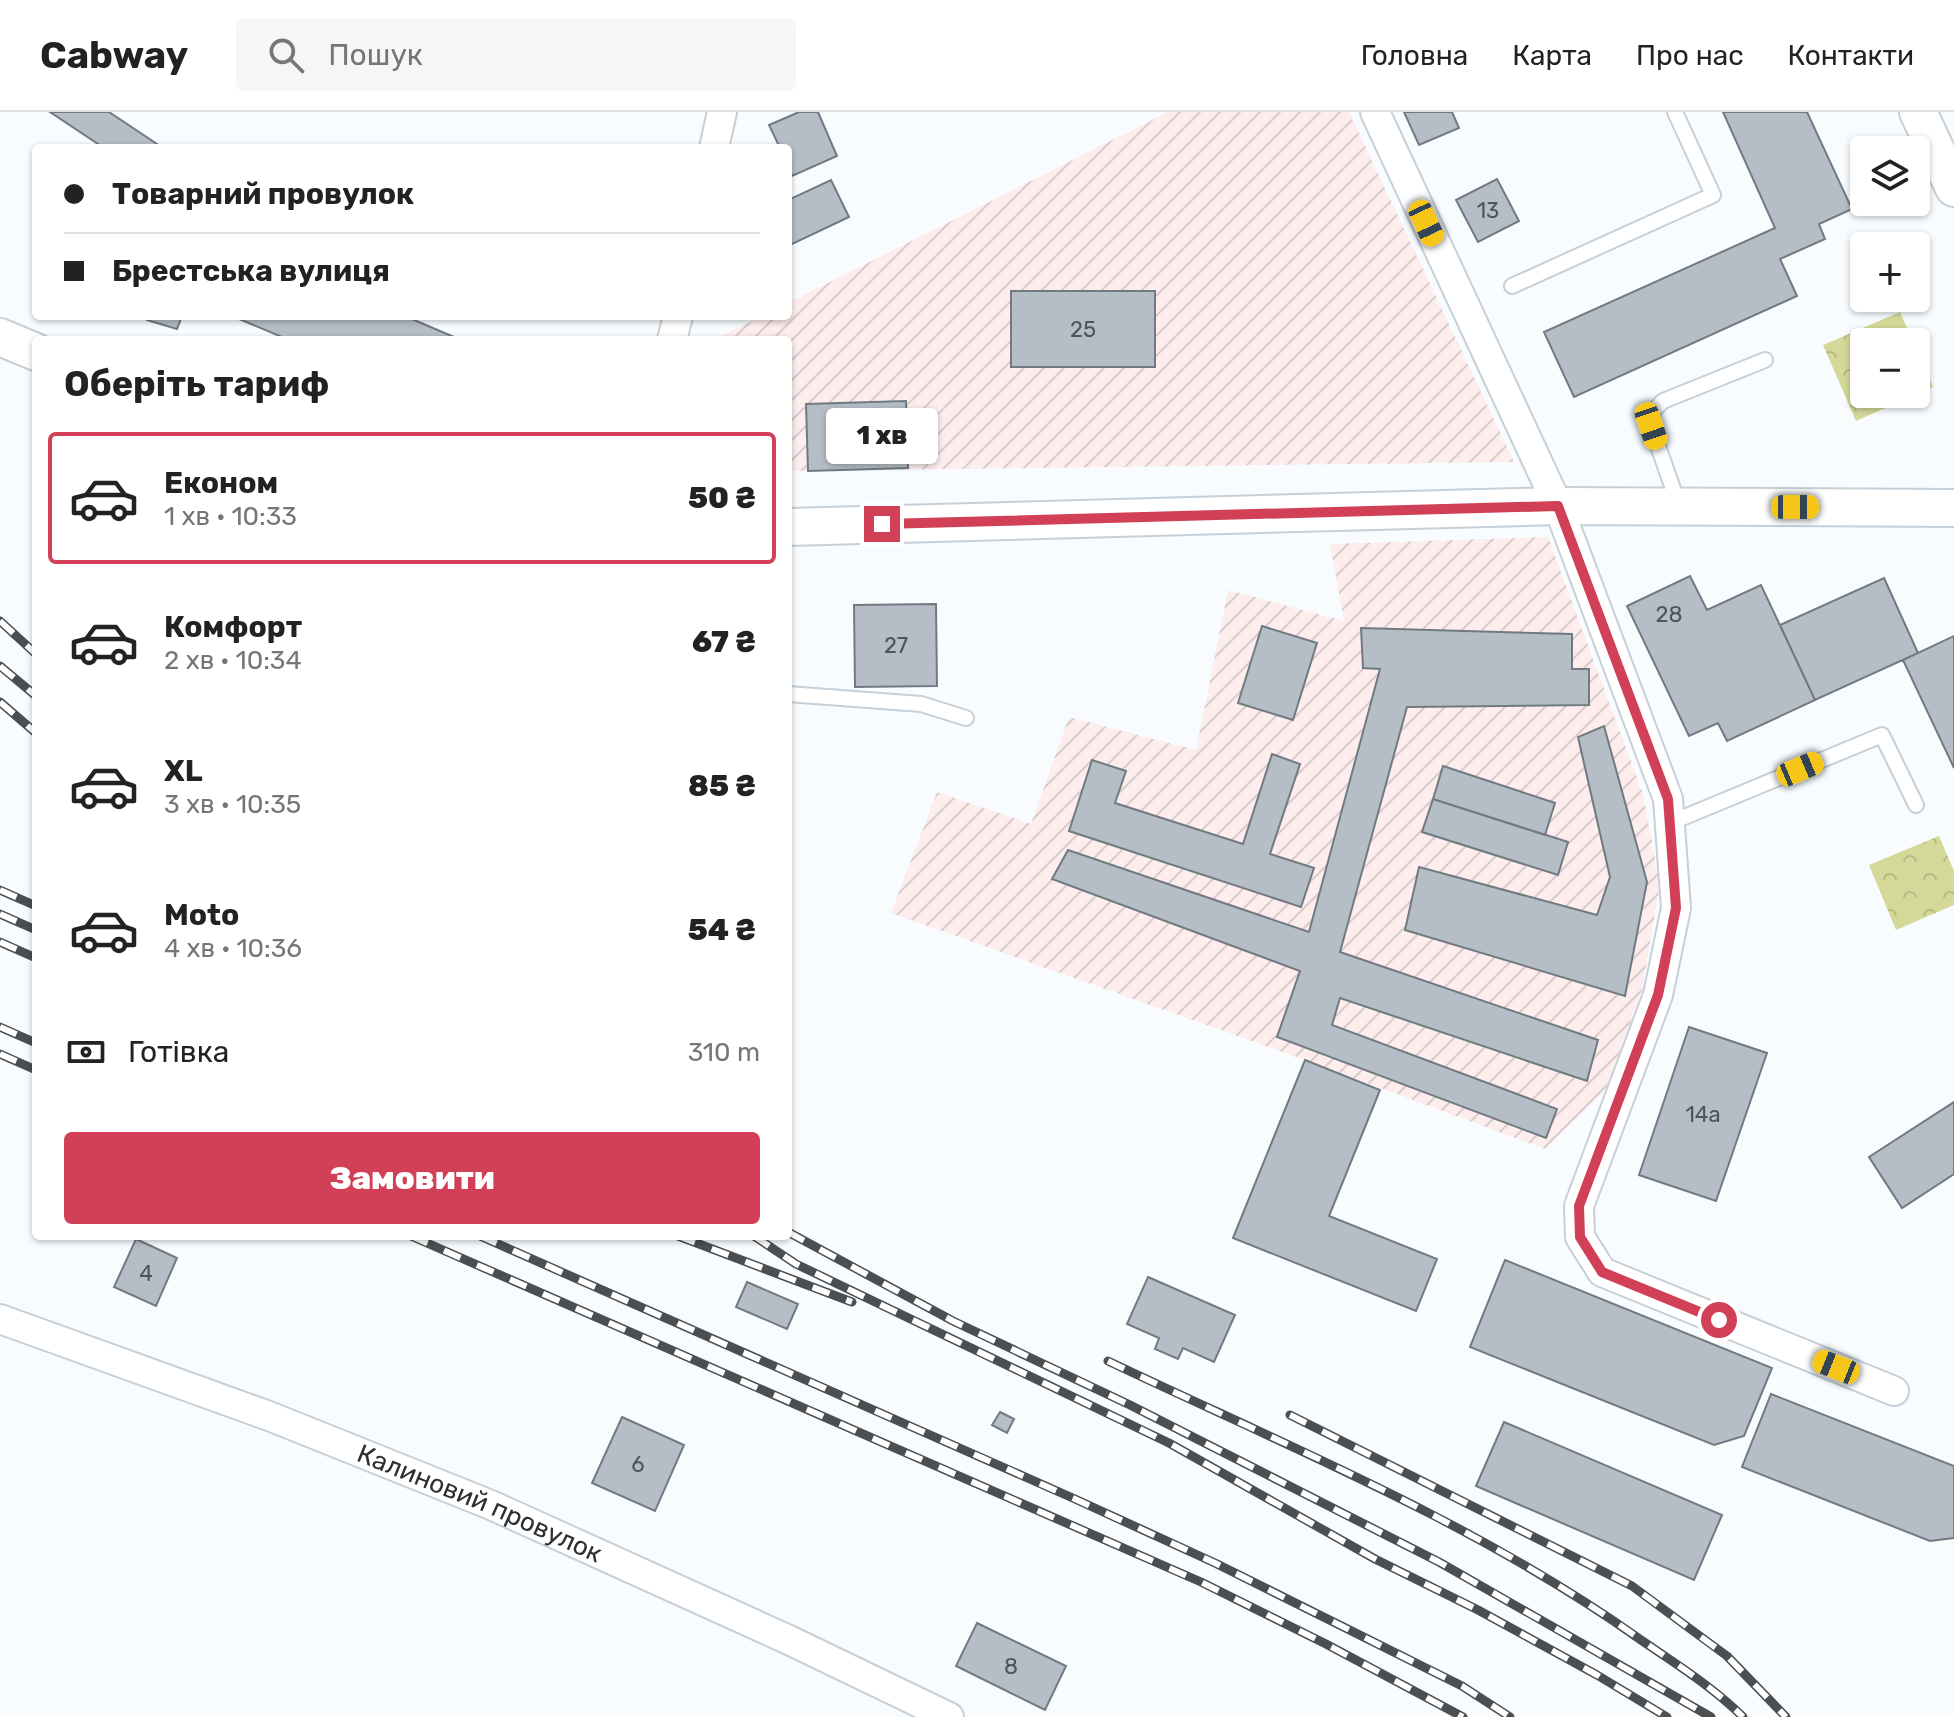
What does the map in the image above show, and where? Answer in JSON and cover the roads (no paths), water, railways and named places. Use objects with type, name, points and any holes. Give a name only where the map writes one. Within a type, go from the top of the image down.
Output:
[{"type":"street","points":[[715,144],[722,112]]},
{"type":"street","points":[[1375,112],[1558,506],[1668,799],[1676,908],[1661,980],[1579,1206],[1580,1237],[1602,1272],[1894,1391]]},
{"type":"street","points":[[1918,112],[1954,188]]},
{"type":"street","points":[[0,337],[32,350]]},
{"type":"street","points":[[792,527],[1558,506],[1954,508]]},
{"type":"street","name":"Калиновий провулок","points":[[0,1319],[269,1416],[491,1505],[789,1640],[949,1717]]},
{"type":"lane","points":[[1512,286],[1713,195],[1675,112]]},
{"type":"lane","points":[[1679,506],[1651,426],[1653,411],[1663,401],[1765,360]]},
{"type":"lane","points":[[792,694],[921,704],[966,718]]},
{"type":"lane","points":[[1670,823],[1882,735],[1916,805]]},
{"type":"railway","points":[[0,621],[32,650]]},
{"type":"railway","points":[[0,666],[32,693]]},
{"type":"railway","points":[[0,702],[32,730]]},
{"type":"railway","points":[[0,890],[32,904]]},
{"type":"railway","points":[[0,914],[32,928]]},
{"type":"railway","points":[[0,942],[32,956]]},
{"type":"railway","points":[[0,1027],[32,1041]]},
{"type":"railway","points":[[0,1054],[32,1068]]},
{"type":"railway","points":[[792,1234],[953,1321],[1130,1405],[1439,1562],[1711,1717]]},
{"type":"railway","points":[[420,1240],[1201,1582],[1463,1717]]},
{"type":"railway","points":[[489,1240],[1215,1563],[1462,1686],[1510,1717]]},
{"type":"railway","points":[[689,1240],[852,1302]]},
{"type":"railway","points":[[760,1240],[796,1264],[1169,1443],[1375,1559],[1478,1610],[1597,1675],[1667,1717]]},
{"type":"railway","points":[[1108,1361],[1381,1489],[1514,1559],[1681,1667],[1743,1717]]},
{"type":"railway","points":[[1290,1415],[1632,1586],[1727,1656],[1786,1717]]}]
